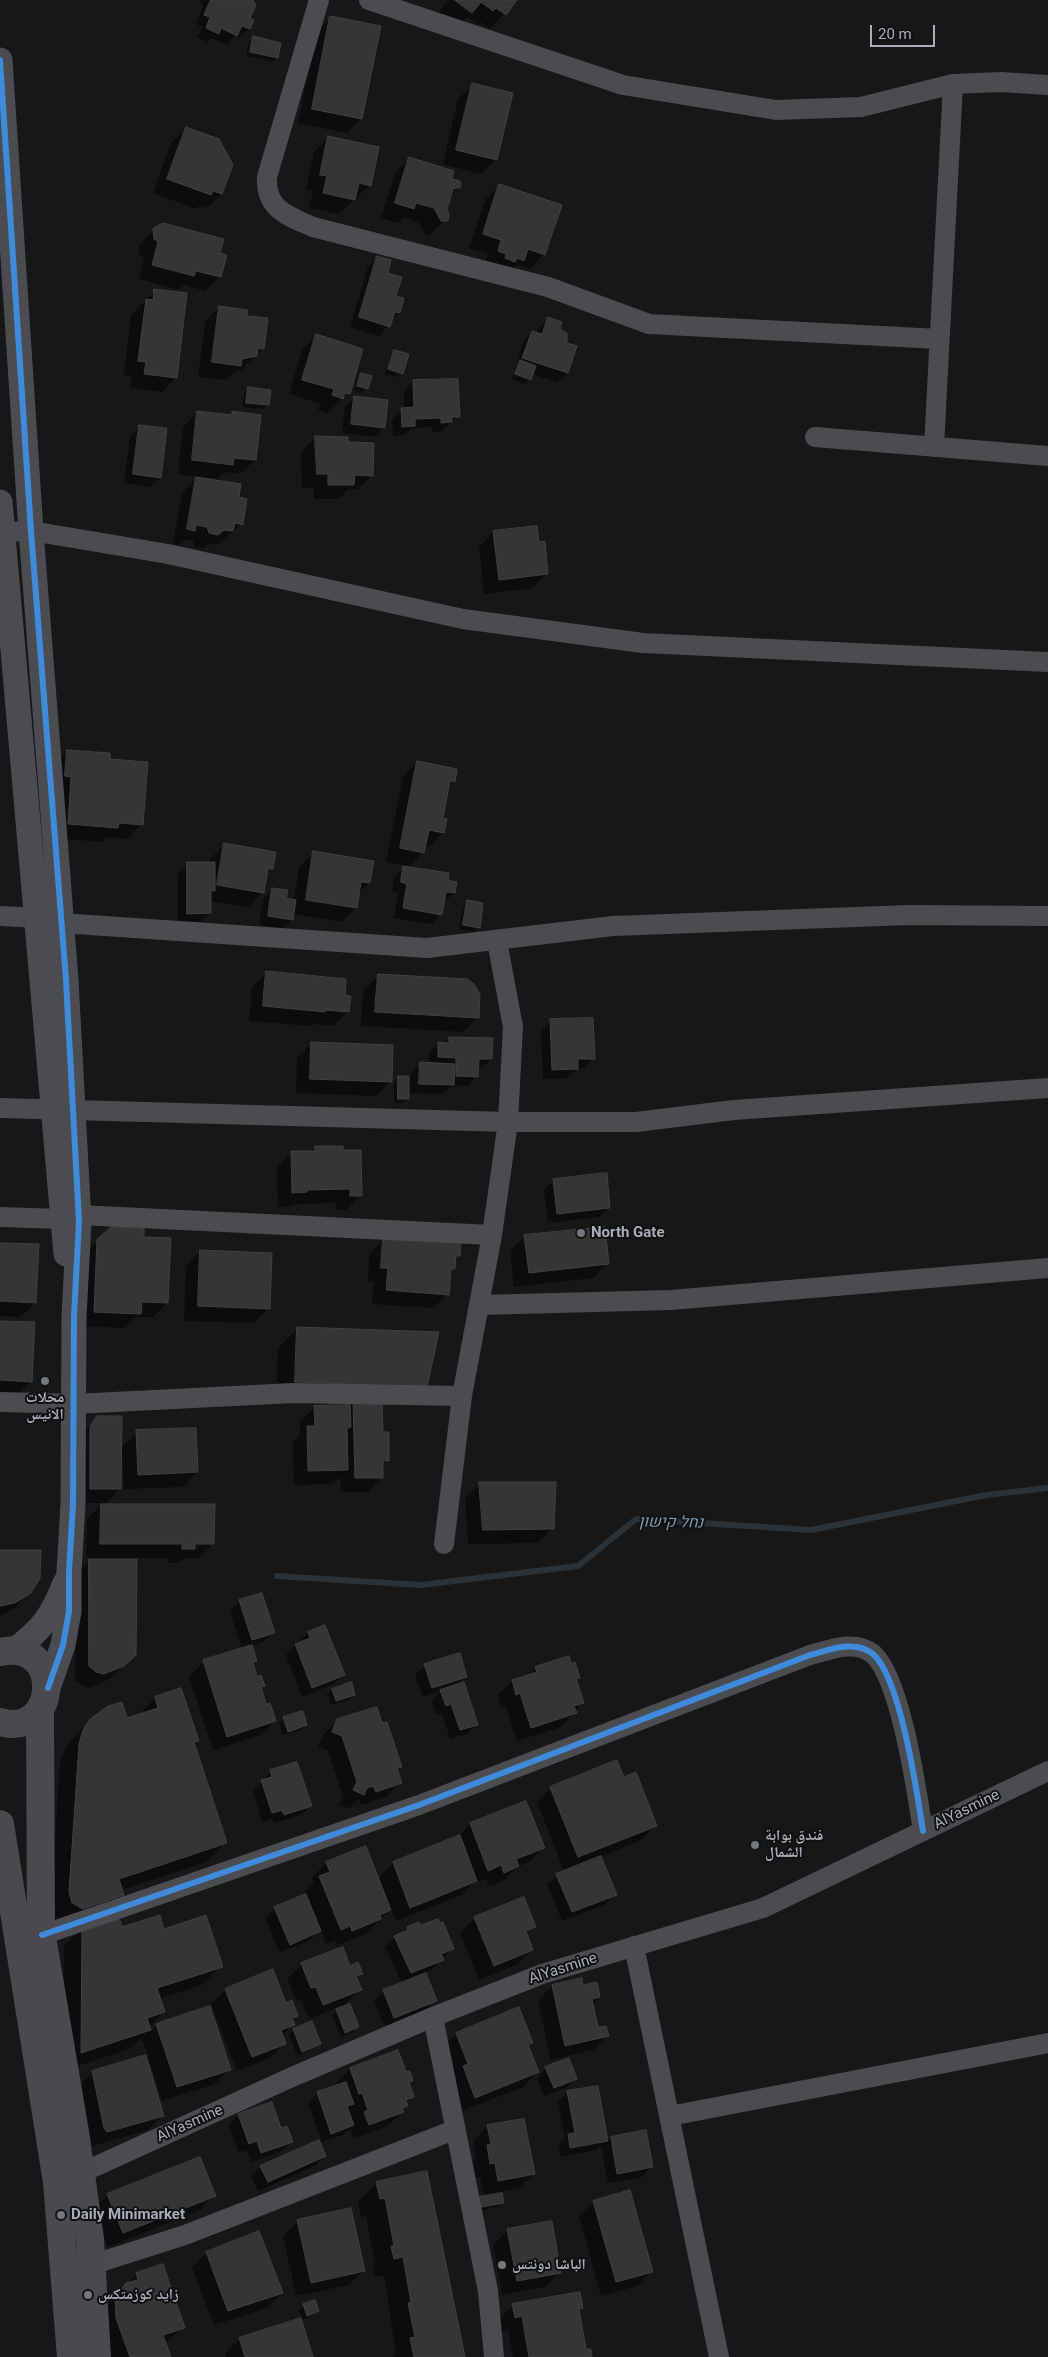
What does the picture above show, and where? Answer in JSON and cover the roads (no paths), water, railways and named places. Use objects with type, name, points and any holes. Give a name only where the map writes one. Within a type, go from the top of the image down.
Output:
[{"type":"main road","points":[[6,1651],[32,1657],[40,1665],[44,1699],[40,1882],[42,1935],[81,2173],[91,2266],[97,2357]]},
{"type":"main road","points":[[0,1722],[19,1724],[30,1718],[44,1699]]},
{"type":"main road","points":[[0,1824],[57,2182],[71,2357]]},
{"type":"street","points":[[319,0],[267,177],[268,195],[272,203],[288,216],[313,227],[548,287],[649,324],[939,339]]},
{"type":"street","points":[[369,0],[623,84],[776,110],[861,107],[953,84],[1001,82],[1048,85]]},
{"type":"street","points":[[0,60],[31,531],[49,921],[70,1217],[74,1317],[73,1504],[69,1611],[64,1637],[44,1699]]},
{"type":"street","points":[[934,447],[953,84]]},
{"type":"street","points":[[814,437],[1048,456]]},
{"type":"street","points":[[0,502],[49,921]]},
{"type":"street","points":[[2,532],[31,531],[168,554],[463,619],[643,643],[1048,662]]},
{"type":"street","points":[[0,916],[427,948],[613,926],[909,915],[1048,916]]},
{"type":"street","points":[[444,1544],[462,1396],[492,1235],[508,1122],[513,1027],[497,941]]},
{"type":"street","points":[[0,1108],[508,1122],[636,1122],[734,1110],[1048,1088]]},
{"type":"street","points":[[0,1217],[196,1219],[492,1235]]},
{"type":"street","points":[[479,1305],[671,1300],[1048,1268]]},
{"type":"street","points":[[0,1402],[74,1404],[294,1392],[462,1396]]},
{"type":"street","points":[[6,1651],[33,1636],[45,1624],[56,1606],[69,1571]]},
{"type":"street","points":[[42,1935],[419,1805],[810,1655],[841,1646],[860,1648],[873,1654],[895,1692],[914,1774],[923,1831]]},
{"type":"street","name":"AlYasmine","points":[[81,2173],[292,2077],[433,2017],[542,1974],[763,1908],[1048,1771]]},
{"type":"street","points":[[634,1946],[719,2357]]},
{"type":"street","points":[[433,2017],[454,2130],[488,2290],[494,2357]]},
{"type":"street","points":[[670,2116],[1048,2044]]},
{"type":"street","points":[[91,2266],[185,2235],[454,2130]]},
{"type":"waterway","name":"נחל קישון","points":[[277,1576],[421,1585],[578,1566],[636,1519],[811,1530],[986,1495],[1048,1488]]},
{"type":"place","name":"North Gate","points":[[581,1233]]},
{"type":"place","name":"محلات الانيس","points":[[45,1381]]},
{"type":"place","name":"فندق بوابة الشمال","points":[[755,1845]]},
{"type":"place","name":"Daily Minimarket","points":[[61,2215]]},
{"type":"place","name":"الباشا دونتس","points":[[502,2265]]},
{"type":"place","name":"زايد كوزمتكس","points":[[88,2295]]}]
